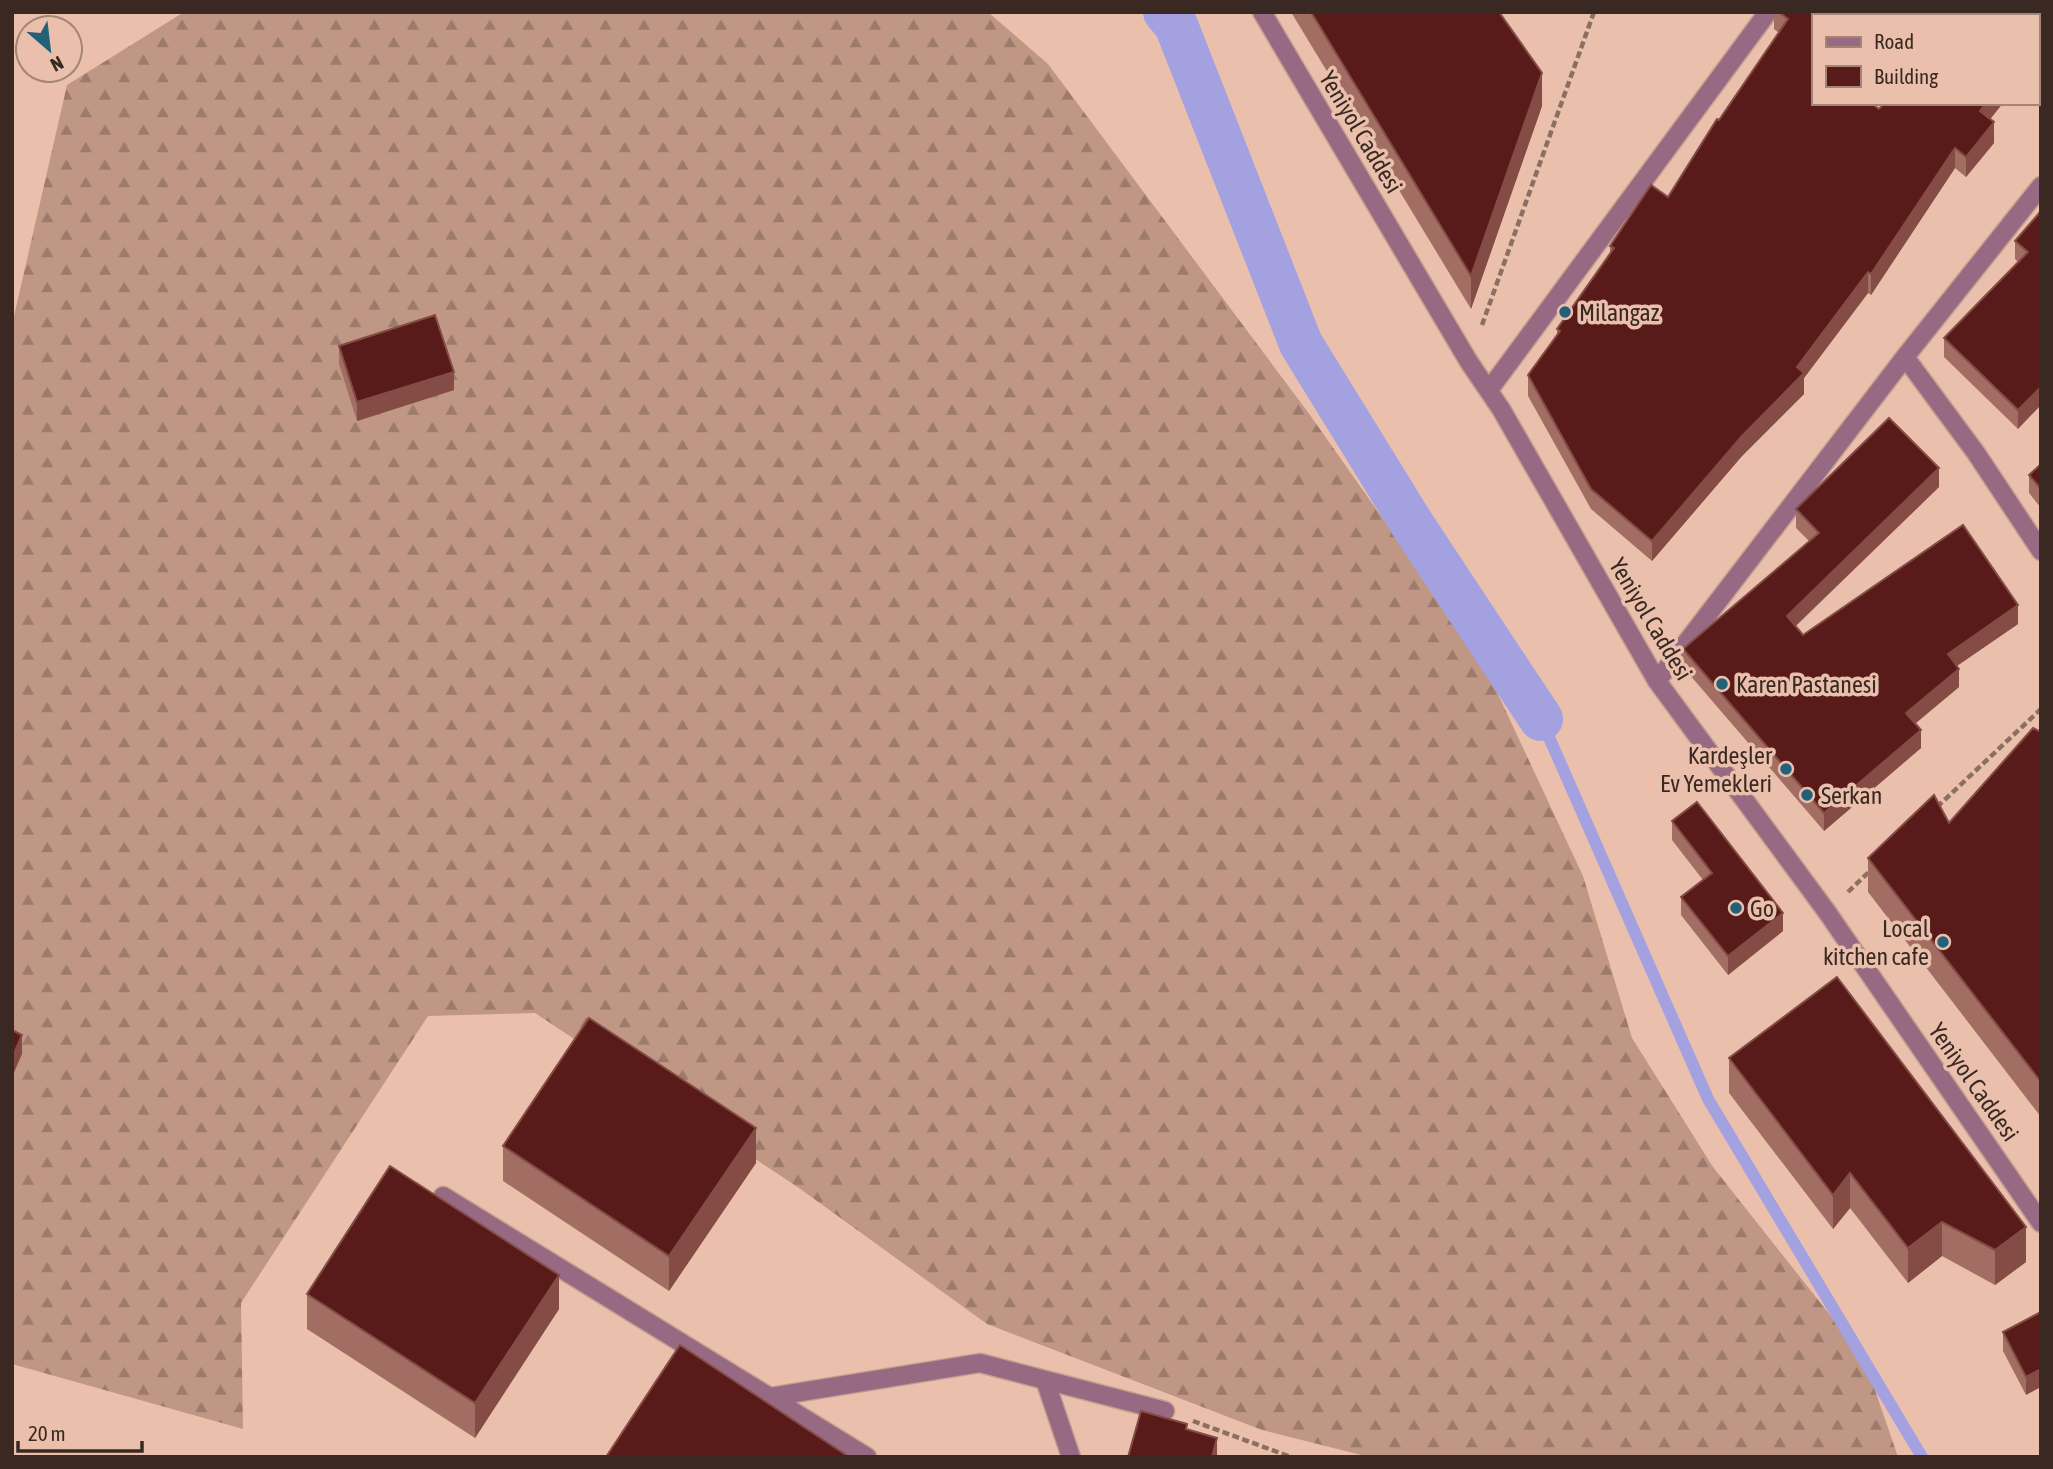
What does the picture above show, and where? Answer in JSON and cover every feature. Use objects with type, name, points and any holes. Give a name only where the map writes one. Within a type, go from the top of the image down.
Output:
[{"type":"street","name":"Yeniyol Caddesi","points":[[1262,12],[1469,362],[1489,390],[1657,681],[1827,912],[2041,1223]]},
{"type":"street","points":[[1489,390],[1768,12]]},
{"type":"street","points":[[1657,681],[1905,357],[2041,186]]},
{"type":"street","points":[[1905,357],[1976,453],[2041,551]]},
{"type":"street","points":[[443,1196],[867,1457]]},
{"type":"street","points":[[770,1397],[980,1363],[1166,1411]]},
{"type":"street","points":[[1045,1380],[1071,1457]]},
{"type":"path","points":[[1469,362],[1594,12]]},
{"type":"path","points":[[1934,811],[2041,709]]},
{"type":"path","points":[[1827,912],[1876,866]]},
{"type":"path","points":[[1166,1411],[1291,1457]]},
{"type":"green space","points":[[184,12],[988,12],[1048,64],[1310,415],[1481,658],[1583,876],[1632,1038],[1713,1167],[1864,1358],[1898,1457],[1369,1457],[1262,1430],[987,1324],[799,1188],[535,1013],[428,1016],[241,1303],[243,1429],[12,1364],[12,325],[67,85],[84,84],[84,74]]},
{"type":"building","points":[[1311,12],[1499,12],[1542,73],[1471,276]]},
{"type":"building","points":[[1779,12],[1858,12],[1812,14],[1812,105],[1874,105],[1879,109],[1882,105],[1984,105],[1980,111],[1994,122],[1966,157],[1955,148],[1871,274],[1868,272],[1797,367],[1804,373],[1742,436],[1652,541],[1591,489],[1528,375],[1614,248],[1610,246],[1651,185],[1668,197],[1717,119],[1719,120],[1788,19]]},
{"type":"building","points":[[1989,12],[2041,12],[2041,55],[2039,56],[2039,14]]},
{"type":"building","points":[[2041,211],[2041,387],[2018,410],[1944,338],[2028,252],[2015,241]]},
{"type":"building","points":[[435,315],[454,372],[357,402],[339,346]]},
{"type":"building","points":[[1889,418],[1939,468],[1787,616],[1803,635],[1963,525],[2018,605],[1948,654],[1959,669],[1906,713],[1921,730],[1824,813],[1683,649],[1819,533],[1796,509]]},
{"type":"building","points":[[2041,464],[2041,489],[2029,475]]},
{"type":"building","points":[[2033,728],[2041,732],[2041,1082],[1868,858],[1934,795],[1949,823]]},
{"type":"building","points":[[1697,802],[1783,913],[1728,956],[1681,897],[1712,873],[1672,821]]},
{"type":"building","points":[[1837,977],[2026,1227],[1995,1250],[1942,1222],[1908,1248],[1850,1173],[1833,1195],[1729,1058]]},
{"type":"building","points":[[589,1018],[756,1128],[669,1256],[503,1146]]},
{"type":"building","points":[[12,1030],[22,1035],[12,1058]]},
{"type":"building","points":[[390,1166],[559,1275],[475,1403],[307,1294]]},
{"type":"building","points":[[2041,1312],[2041,1369],[2026,1377],[2003,1332]]},
{"type":"building","points":[[680,1345],[849,1457],[606,1457]]},
{"type":"building","points":[[1141,1411],[1187,1424],[1186,1429],[1217,1438],[1212,1457],[1128,1457]]},
{"type":"waterway","points":[[1165,12],[1176,25],[1301,344],[1412,524],[1541,719]]},
{"type":"waterway","points":[[1541,719],[1708,1099],[1922,1457]]},
{"type":"place","name":"Milangaz","points":[[1565,312]]},
{"type":"place","name":"Karen Pastanesi","points":[[1722,684]]},
{"type":"place","name":"Kardeşler Ev Yemekleri","points":[[1786,769]]},
{"type":"place","name":"Serkan","points":[[1807,795]]},
{"type":"place","name":"Go","points":[[1736,908]]},
{"type":"place","name":"Local kitchen cafe","points":[[1943,942]]}]
